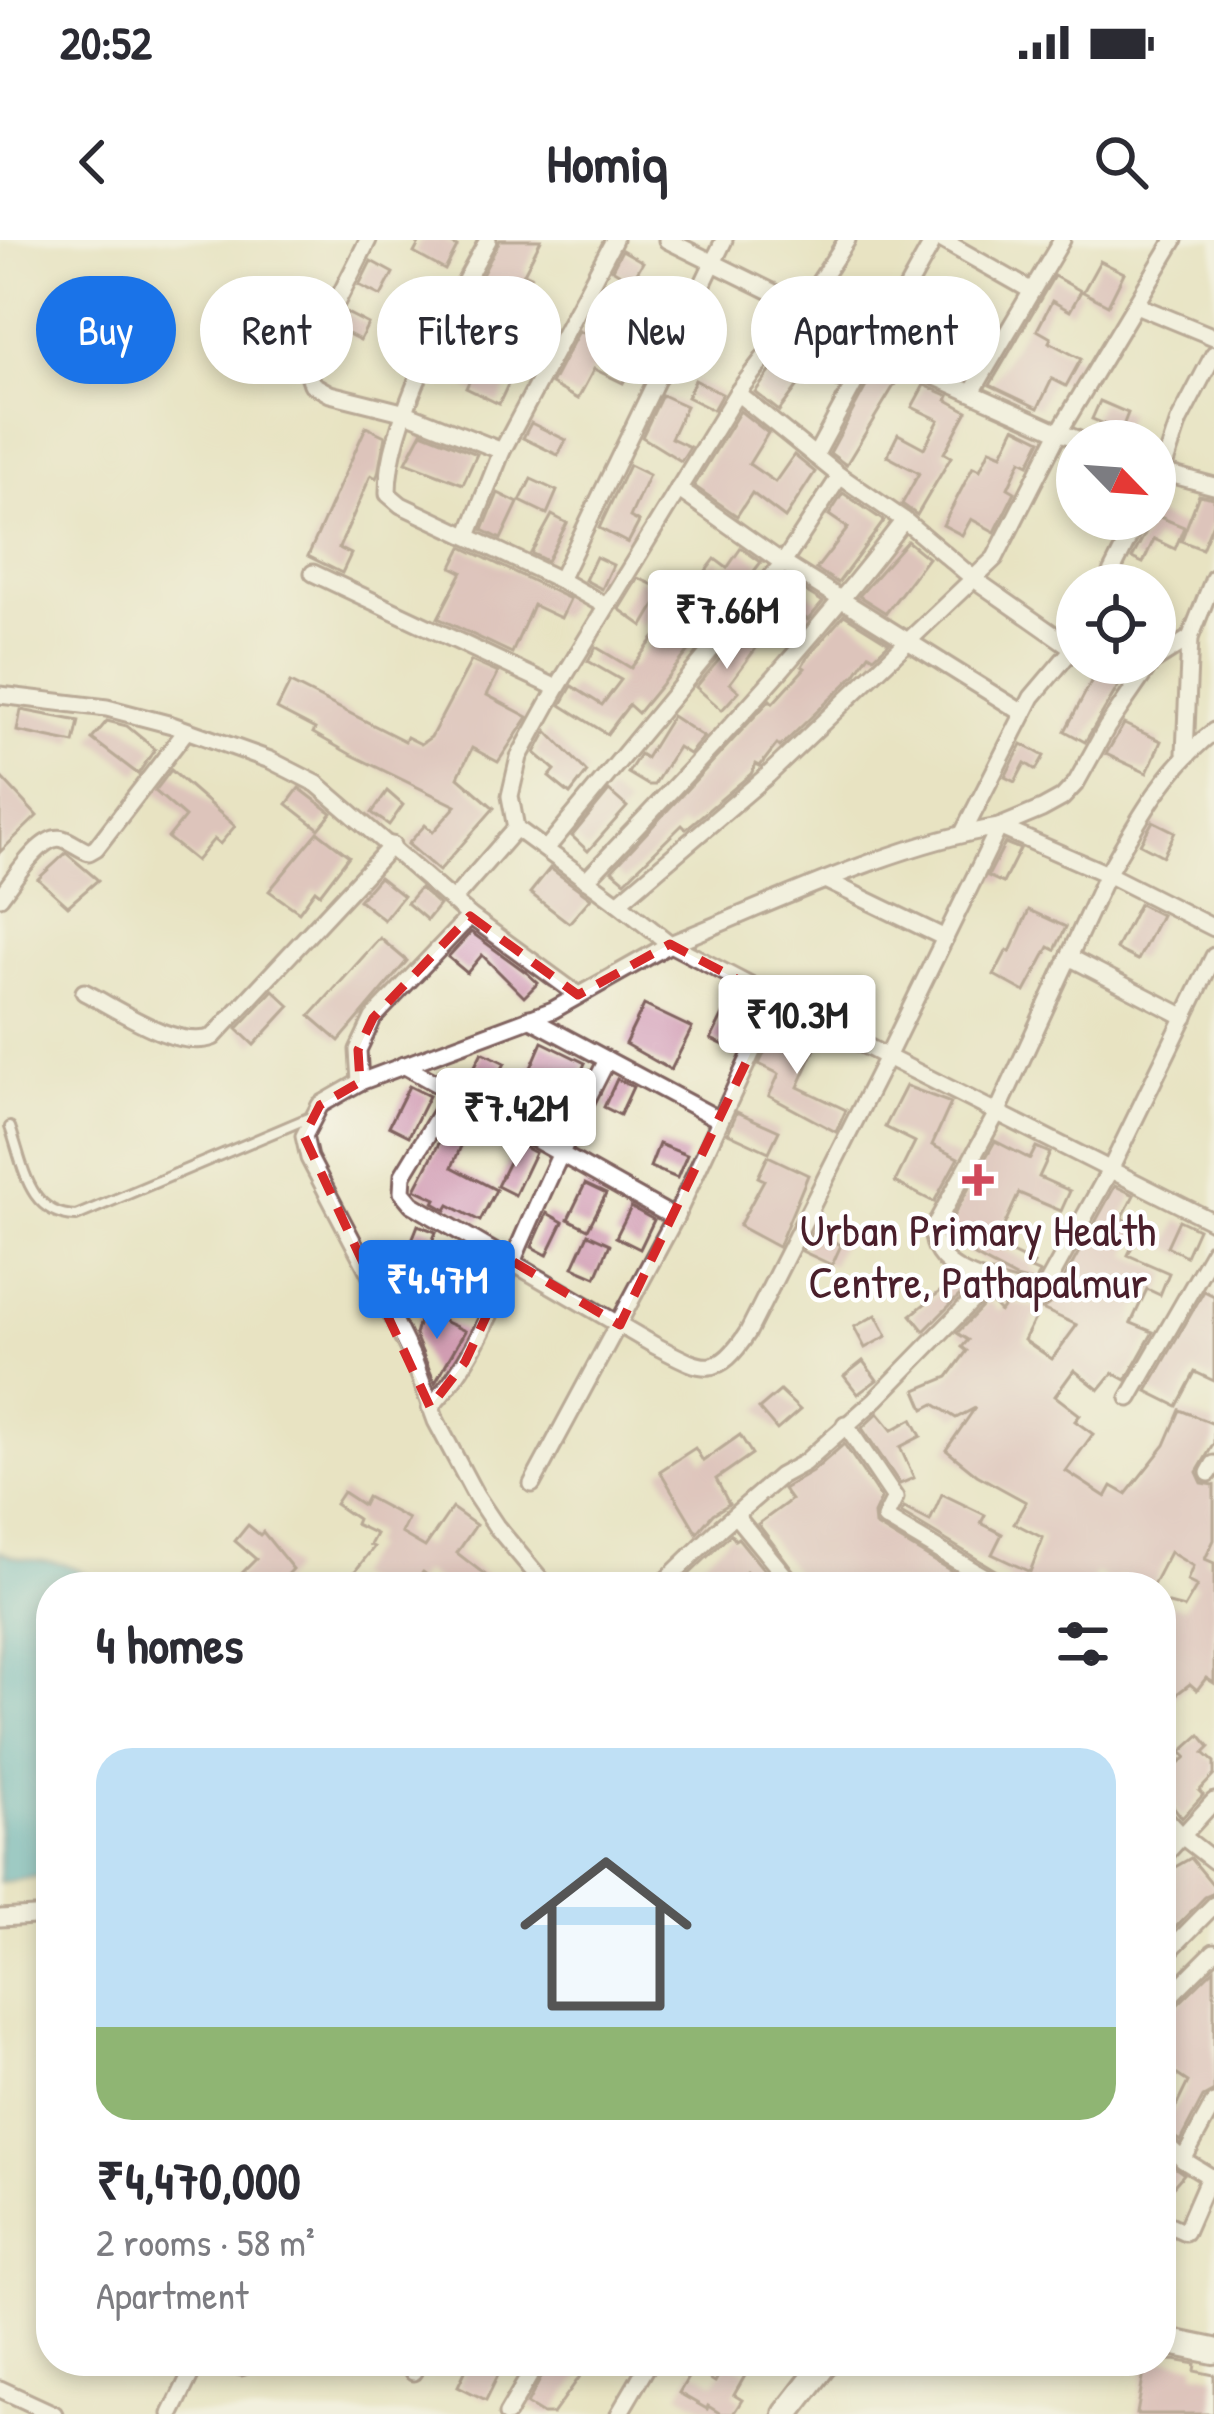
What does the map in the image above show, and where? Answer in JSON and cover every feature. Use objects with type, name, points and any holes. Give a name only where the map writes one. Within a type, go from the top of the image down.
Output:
[{"type":"main road","points":[[1176,2343],[1214,2351]]},
{"type":"main road","points":[[786,2414],[815,2376]]},
{"type":"street","points":[[368,240],[309,357],[312,384],[330,394],[406,413],[502,451]]},
{"type":"street","points":[[488,240],[430,352],[406,413],[388,494],[400,506],[606,606]]},
{"type":"street","points":[[468,536],[502,451],[614,240]]},
{"type":"street","points":[[668,240],[751,281]]},
{"type":"street","points":[[560,580],[724,240]]},
{"type":"street","points":[[823,276],[847,240]]},
{"type":"street","points":[[917,276],[938,240],[1032,291]]},
{"type":"street","points":[[972,392],[1062,240]]},
{"type":"street","points":[[1066,420],[1174,240]]},
{"type":"street","points":[[1136,305],[1214,338]]},
{"type":"street","points":[[1176,429],[1214,354]]},
{"type":"street","points":[[751,375],[606,606],[519,757],[510,796],[516,828],[670,944],[1214,1222]]},
{"type":"street","points":[[814,456],[854,384]]},
{"type":"street","points":[[954,384],[1056,431]]},
{"type":"street","points":[[737,393],[974,579],[1056,633]]},
{"type":"street","points":[[618,903],[768,775],[995,558],[1056,438]]},
{"type":"street","points":[[546,849],[783,562],[839,476]]},
{"type":"street","points":[[1176,479],[1214,486]]},
{"type":"street","points":[[678,489],[783,562],[1023,712]]},
{"type":"street","points":[[586,880],[844,600],[904,520]]},
{"type":"street","points":[[313,573],[557,688]]},
{"type":"street","points":[[1185,753],[1190,638],[1214,578]]},
{"type":"street","points":[[1176,647],[1190,638]]},
{"type":"street","points":[[963,832],[1023,712],[1056,670]]},
{"type":"street","points":[[534,1572],[496,1526],[430,1407],[414,1360],[309,1158],[304,1136],[320,1106],[360,1082],[529,1018],[670,944],[827,880],[963,832],[999,827],[1042,809],[1076,784],[1135,684]]},
{"type":"street","points":[[0,695],[107,708],[186,730],[270,760],[317,784],[470,916],[578,995]]},
{"type":"street","points":[[0,897],[40,846],[53,838],[89,852],[96,848],[186,730]]},
{"type":"street","points":[[1214,731],[1185,753],[1146,806],[1107,874],[997,1113],[933,1229],[932,1245],[940,1259],[957,1270],[1040,1297],[1110,1170],[1214,956]]},
{"type":"street","points":[[999,827],[1214,928]]},
{"type":"street","points":[[452,1094],[403,1175],[402,1192],[412,1204],[695,1366],[717,1368],[732,1358],[999,827]]},
{"type":"street","points":[[454,900],[516,828]]},
{"type":"street","points":[[84,992],[178,1039],[197,1043],[213,1037],[392,845]]},
{"type":"street","points":[[827,880],[945,938]]},
{"type":"street","points":[[360,1082],[358,1050],[373,1018],[470,916]]},
{"type":"street","points":[[1069,957],[1185,1017]]},
{"type":"street","points":[[532,1484],[675,1219],[776,1000]]},
{"type":"street","points":[[529,1018],[720,1120]]},
{"type":"street","points":[[430,1407],[451,1386],[494,1308],[560,1154],[607,1060]]},
{"type":"street","points":[[404,1064],[675,1219]]},
{"type":"street","points":[[1130,1398],[1214,1250]]},
{"type":"street","points":[[675,1572],[925,1352],[991,1281]]},
{"type":"street","points":[[845,1424],[895,1498],[885,1519],[975,1572]]},
{"type":"street","points":[[735,1515],[782,1572]]},
{"type":"street","points":[[1176,1843],[1214,1801]]},
{"type":"street","points":[[1176,1830],[1214,1862]]},
{"type":"street","points":[[1176,1944],[1214,1905]]},
{"type":"street","points":[[0,1918],[36,1916]]},
{"type":"street","points":[[1176,1990],[1214,1952]]},
{"type":"street","points":[[1183,2160],[1214,2103]]},
{"type":"street","points":[[1176,2154],[1212,2178],[1185,2232],[1176,2228]]},
{"type":"street","points":[[171,2414],[190,2376]]},
{"type":"street","points":[[507,2414],[529,2376]]},
{"type":"street","points":[[619,2414],[641,2376]]},
{"type":"street","points":[[0,2389],[54,2414]]},
{"type":"lane","points":[[10,1127],[40,1206],[56,1215],[76,1216],[315,1115]]},
{"type":"highlighted area","points":[[470,916],[578,995],[670,944],[776,1000],[620,1325],[512,1261],[465,1362],[430,1407],[304,1136],[320,1105],[360,1082],[358,1050],[373,1018]]},
{"type":"water","points":[[0,1551],[83,1572],[36,1572],[36,1877],[0,1883]]},
{"type":"building","points":[[421,240],[445,240],[457,247],[445,270],[414,253]]},
{"type":"building","points":[[500,240],[541,240],[524,273],[531,276],[482,276]]},
{"type":"building","points":[[622,250],[643,262],[635,276],[612,269]]},
{"type":"building","points":[[371,261],[393,273],[377,276],[377,294],[359,285]]},
{"type":"building","points":[[1100,261],[1124,273],[1108,305],[1083,292]]},
{"type":"building","points":[[1054,276],[1081,291],[1070,311],[1052,301],[1037,330],[1081,359],[1066,386],[1052,379],[1038,408],[990,385],[1000,384],[1000,368]]},
{"type":"building","points":[[353,316],[368,324],[360,340],[353,336]]},
{"type":"building","points":[[579,331],[585,334],[586,384],[578,399],[551,384],[561,384],[561,365]]},
{"type":"building","points":[[468,384],[508,384],[499,404],[466,388]]},
{"type":"building","points":[[693,384],[722,394],[713,410],[687,397]]},
{"type":"building","points":[[761,384],[799,384],[779,411],[755,392]]},
{"type":"building","points":[[867,384],[895,384],[846,465],[830,453]]},
{"type":"building","points":[[924,385],[967,411],[944,453],[951,457],[917,515],[902,504],[919,473],[887,456],[898,434],[924,448],[939,420],[912,407]]},
{"type":"building","points":[[662,395],[686,406],[671,438],[690,447],[681,461],[642,437]]},
{"type":"building","points":[[1100,401],[1128,413],[1125,420],[1092,419]]},
{"type":"building","points":[[740,411],[768,433],[749,464],[775,482],[794,455],[815,472],[785,518],[752,493],[737,516],[694,486]]},
{"type":"building","points":[[531,423],[566,440],[558,455],[523,438]]},
{"type":"building","points":[[366,427],[385,436],[378,474],[376,478],[371,475],[339,548],[351,554],[342,573],[308,556]]},
{"type":"building","points":[[1015,427],[1041,440],[1029,464],[1021,460],[1008,488],[1015,492],[995,532],[971,519],[962,535],[943,525],[973,467],[980,470],[990,449],[1002,454]]},
{"type":"building","points":[[422,432],[477,454],[463,484],[406,462]]},
{"type":"building","points":[[629,465],[649,475],[630,517],[639,522],[628,543],[599,528]]},
{"type":"building","points":[[531,479],[557,491],[547,514],[520,501]]},
{"type":"building","points":[[498,493],[518,503],[501,539],[483,530]]},
{"type":"building","points":[[843,493],[884,521],[838,583],[816,569],[848,528],[829,515]]},
{"type":"building","points":[[1199,495],[1214,498],[1214,520],[1202,549],[1181,541]]},
{"type":"building","points":[[552,515],[567,523],[547,561],[531,553]]},
{"type":"building","points":[[1176,524],[1184,527],[1175,549],[1156,540],[1176,540]]},
{"type":"building","points":[[1142,540],[1154,540],[1143,563],[1132,558]]},
{"type":"building","points":[[907,541],[928,558],[886,613],[859,596]]},
{"type":"building","points":[[462,547],[570,599],[561,618],[533,605],[512,653],[438,618],[462,572],[452,567]]},
{"type":"building","points":[[741,548],[761,562],[731,601],[720,592],[688,635],[696,642],[638,713],[629,705],[607,734],[561,705],[572,686],[602,705],[621,680],[588,661],[596,647],[631,668],[715,559],[727,568]]},
{"type":"building","points":[[596,557],[613,565],[602,589],[585,580]]},
{"type":"building","points":[[638,578],[664,590],[643,626],[619,609]]},
{"type":"building","points":[[786,579],[823,602],[808,620],[774,597]]},
{"type":"building","points":[[844,615],[889,643],[874,657],[869,654],[855,675],[780,747],[777,744],[760,766],[756,764],[751,774],[686,829],[682,825],[625,881],[612,870],[805,668],[807,658]]},
{"type":"building","points":[[742,632],[759,644],[730,683],[739,691],[722,710],[696,687]]},
{"type":"building","points":[[471,661],[498,673],[487,695],[528,717],[498,762],[472,748],[458,777],[494,808],[439,871],[408,844],[425,825],[433,832],[456,806],[350,754],[277,709],[290,683],[405,741],[407,737],[421,744],[431,737]]},
{"type":"building","points":[[1090,684],[1119,684],[1085,742],[1065,731]]},
{"type":"building","points":[[21,710],[79,721],[74,743],[17,731]]},
{"type":"building","points":[[672,716],[704,737],[689,754],[678,747],[654,785],[648,785],[628,773],[640,754],[646,758]]},
{"type":"building","points":[[107,721],[127,726],[155,749],[138,774],[92,739]]},
{"type":"building","points":[[1124,724],[1161,741],[1147,773],[1106,754]]},
{"type":"building","points":[[547,731],[587,772],[570,794],[549,777],[555,770],[535,753]]},
{"type":"building","points":[[1022,744],[1044,756],[1036,770],[1025,763],[1015,782],[1005,777]]},
{"type":"building","points":[[171,770],[235,826],[220,844],[214,839],[196,861],[168,838],[185,817],[155,791]]},
{"type":"building","points":[[0,776],[37,816],[0,852]]},
{"type":"building","points":[[299,788],[332,813],[319,829],[287,804]]},
{"type":"building","points":[[387,791],[403,805],[389,825],[372,813]]},
{"type":"building","points":[[609,791],[627,807],[588,851],[572,836]]},
{"type":"building","points":[[1153,821],[1175,832],[1163,856],[1140,844]]},
{"type":"building","points":[[318,832],[349,856],[320,894],[315,890],[299,912],[269,891]]},
{"type":"building","points":[[1005,843],[1020,849],[1003,883],[988,876]]},
{"type":"building","points":[[66,853],[98,880],[68,906],[38,879]]},
{"type":"building","points":[[550,868],[591,898],[569,923],[530,893]]},
{"type":"building","points":[[379,877],[403,896],[384,920],[359,900]]},
{"type":"building","points":[[420,888],[439,905],[427,920],[407,903]]},
{"type":"building","points":[[1139,904],[1161,915],[1138,960],[1116,949]]},
{"type":"building","points":[[1029,910],[1066,927],[1055,950],[1049,947],[1025,992],[994,975]]},
{"type":"building","points":[[471,932],[538,983],[524,997],[482,955],[467,973],[448,957]]},
{"type":"building","points":[[380,938],[407,961],[339,1041],[310,1016]]},
{"type":"building","points":[[273,990],[290,1006],[254,1045],[237,1029]]},
{"type":"building","points":[[732,996],[757,1013],[739,1052],[711,1039]]},
{"type":"building","points":[[644,1005],[692,1028],[671,1070],[625,1044]]},
{"type":"building","points":[[778,1024],[818,1042],[798,1087],[846,1110],[836,1132],[769,1096],[779,1074],[759,1064]]},
{"type":"building","points":[[542,1042],[585,1063],[554,1136],[512,1112]]},
{"type":"building","points":[[482,1052],[505,1063],[487,1099],[465,1086]]},
{"type":"building","points":[[617,1079],[633,1087],[620,1115],[604,1107]]},
{"type":"building","points":[[409,1086],[429,1096],[409,1136],[389,1126]]},
{"type":"building","points":[[906,1086],[951,1103],[932,1145],[958,1158],[934,1202],[895,1182],[915,1142],[885,1127]]},
{"type":"building","points":[[457,1109],[473,1118],[452,1167],[496,1190],[480,1221],[449,1205],[446,1210],[415,1189]]},
{"type":"building","points":[[737,1112],[779,1131],[769,1152],[728,1133]]},
{"type":"building","points":[[995,1141],[1030,1159],[1036,1147],[1050,1153],[1039,1177],[1070,1191],[1061,1211],[1019,1193],[995,1245],[1034,1264],[1031,1269],[1040,1273],[1034,1283],[947,1241],[945,1231]]},
{"type":"building","points":[[518,1144],[535,1153],[515,1195],[497,1186]]},
{"type":"building","points":[[659,1144],[687,1155],[677,1178],[650,1167]]},
{"type":"building","points":[[768,1156],[808,1175],[778,1247],[739,1226],[764,1180],[758,1177]]},
{"type":"building","points":[[585,1184],[606,1194],[588,1229],[568,1219]]},
{"type":"building","points":[[1115,1186],[1134,1195],[1122,1218],[1141,1228],[1128,1255],[1169,1273],[1160,1295],[1147,1289],[1131,1323],[1153,1332],[1126,1380],[1113,1373],[1099,1390],[1074,1370],[1055,1396],[1080,1415],[1075,1421],[1093,1434],[1066,1471],[1106,1497],[1112,1486],[1126,1494],[1165,1445],[1180,1410],[1214,1424],[1214,1443],[1197,1472],[1202,1483],[1214,1485],[1214,1540],[1205,1559],[1214,1563],[1214,1683],[1206,1678],[1197,1690],[1190,1684],[1176,1695],[1176,1606],[1184,1608],[1197,1586],[1187,1581],[1193,1566],[1170,1552],[1160,1572],[1030,1572],[1043,1538],[1014,1523],[1026,1502],[977,1475],[946,1450],[975,1408],[956,1418],[934,1404],[924,1409],[916,1390],[948,1377],[967,1351],[962,1347],[968,1340],[957,1333],[989,1300],[1000,1312],[1008,1301],[1040,1309],[1024,1340],[1052,1359],[1077,1325],[1042,1309],[1051,1303]]},
{"type":"building","points":[[631,1207],[654,1220],[640,1249],[616,1237]]},
{"type":"building","points":[[547,1213],[563,1222],[547,1255],[532,1247]]},
{"type":"building","points":[[1179,1220],[1198,1229],[1186,1256],[1167,1246]]},
{"type":"building","points":[[418,1225],[436,1232],[415,1285],[397,1278]]},
{"type":"building","points":[[812,1232],[841,1245],[832,1265],[802,1251]]},
{"type":"building","points":[[588,1234],[610,1244],[596,1277],[573,1267]]},
{"type":"building","points":[[464,1248],[494,1265],[485,1282],[454,1266]]},
{"type":"building","points":[[953,1281],[966,1289],[924,1331],[911,1315]]},
{"type":"building","points":[[1204,1291],[1214,1296],[1214,1381],[1195,1372],[1177,1406],[1147,1391]]},
{"type":"building","points":[[422,1311],[465,1331],[435,1383],[415,1335]]},
{"type":"building","points":[[876,1315],[887,1336],[865,1348],[854,1327]]},
{"type":"building","points":[[863,1361],[877,1380],[858,1394],[844,1376]]},
{"type":"building","points":[[780,1391],[800,1410],[777,1430],[759,1409]]},
{"type":"building","points":[[878,1413],[892,1430],[912,1419],[921,1436],[900,1447],[914,1478],[900,1484],[862,1428]]},
{"type":"building","points":[[740,1435],[752,1454],[716,1479],[729,1504],[697,1533],[660,1471],[695,1448],[703,1461]]},
{"type":"building","points":[[844,1444],[881,1499],[875,1525],[953,1572],[795,1572],[758,1524],[791,1500],[783,1489]]},
{"type":"building","points":[[343,1492],[363,1505],[367,1497],[408,1519],[401,1533],[425,1547],[452,1508],[476,1525],[457,1553],[482,1572],[354,1572],[374,1547],[370,1545],[376,1534],[355,1524],[357,1519],[335,1504]]},
{"type":"building","points":[[942,1494],[985,1515],[981,1523],[1002,1534],[992,1554],[1030,1572],[999,1572],[901,1513],[904,1508],[930,1521]]},
{"type":"building","points":[[248,1525],[260,1535],[263,1532],[293,1569],[243,1572],[256,1559],[235,1541]]},
{"type":"building","points":[[731,1534],[766,1572],[746,1572],[692,1572]]},
{"type":"building","points":[[1200,1735],[1210,1747],[1204,1753],[1214,1762],[1214,1775],[1199,1791],[1203,1795],[1182,1818],[1176,1810],[1176,1767],[1186,1757],[1181,1752]]},
{"type":"building","points":[[1191,1858],[1214,1886],[1214,1893],[1176,1927],[1176,1866]]},
{"type":"building","points":[[1214,1969],[1214,2091],[1203,2097],[1180,2141],[1176,2138],[1176,2107],[1188,2082],[1176,2074],[1176,2006]]},
{"type":"building","points":[[1176,2360],[1196,2364],[1195,2371],[1214,2375],[1214,2414],[1137,2414],[1143,2376],[1176,2376]]},
{"type":"building","points":[[463,2376],[498,2376],[486,2400],[458,2386]]},
{"type":"building","points":[[542,2376],[580,2376],[553,2414],[527,2404]]},
{"type":"building","points":[[689,2376],[715,2382],[718,2376],[745,2376],[734,2395],[742,2400],[733,2414],[707,2409],[679,2393]]},
{"type":"place","name":"Urban Primary Health Centre, Pathapalmur","points":[[978,1180]]}]
